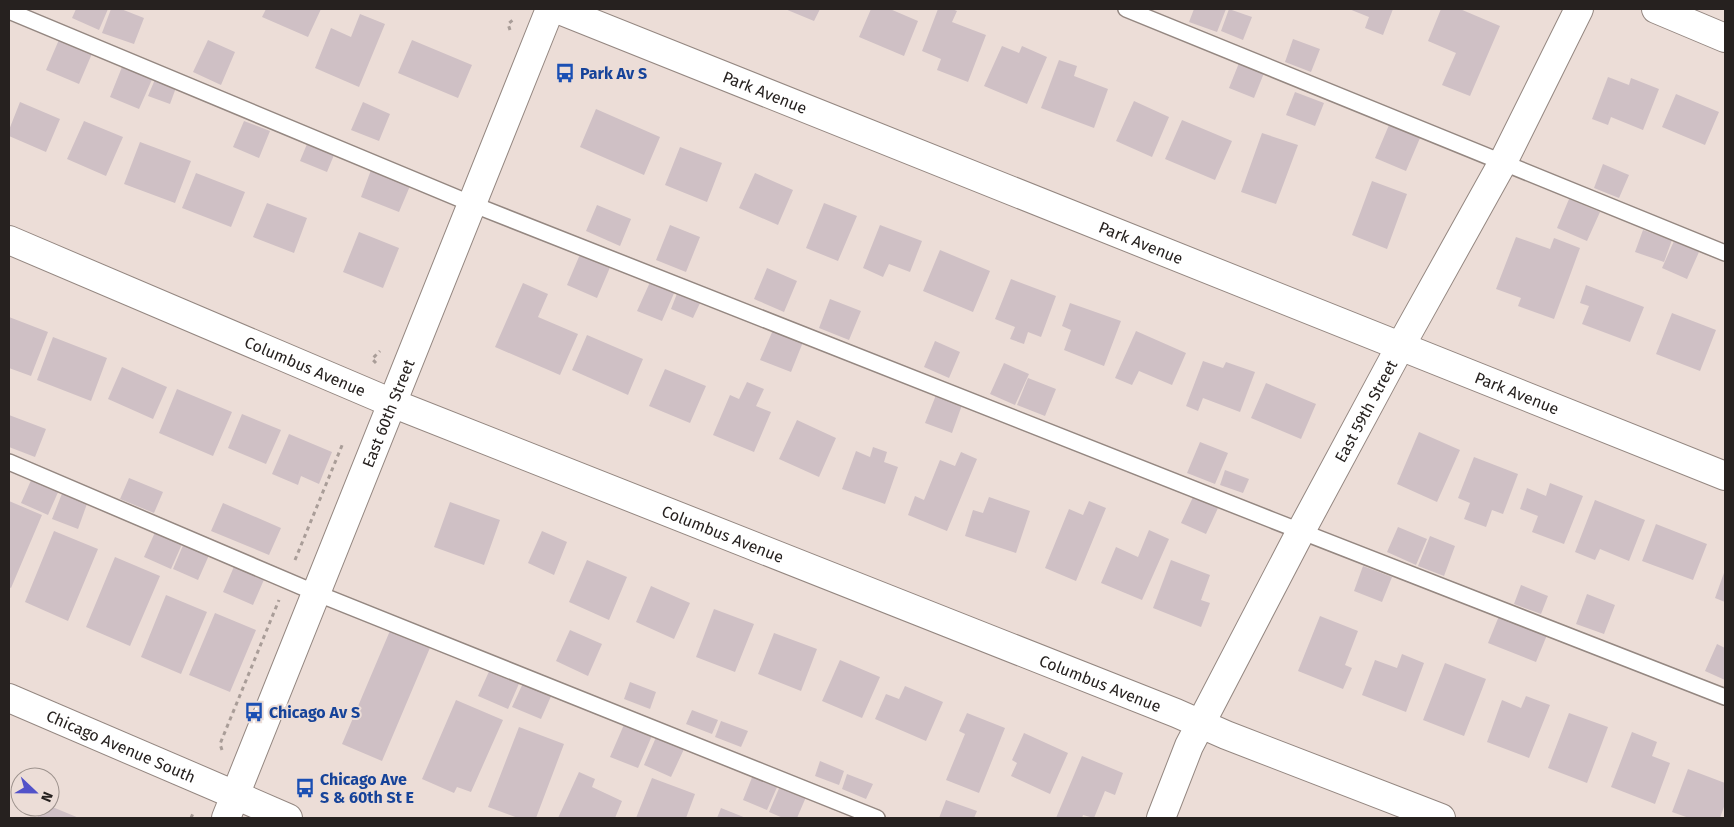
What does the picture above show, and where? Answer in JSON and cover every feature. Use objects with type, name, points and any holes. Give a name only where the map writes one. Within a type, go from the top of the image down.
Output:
[{"type":"street","name":"East 60th Street","points":[[230,807],[550,9]]},
{"type":"street","name":"Park Avenue","points":[[557,9],[1725,476]]},
{"type":"street","name":"East 59th Street","points":[[1161,818],[1189,746],[1400,347],[1503,162],[1579,9]]},
{"type":"street","points":[[1656,9],[1725,38]]},
{"type":"street","name":"Columbus Avenue","points":[[9,240],[392,403],[1441,818]]},
{"type":"street","name":"Chicago Avenue South","points":[[9,698],[230,807],[288,818]]},
{"type":"lane","points":[[1126,9],[1725,254]]},
{"type":"lane","points":[[9,12],[472,204],[1301,532],[1725,697]]},
{"type":"lane","points":[[9,462],[316,593],[877,818]]},
{"type":"path","points":[[191,818],[194,811]]},
{"type":"building","points":[[76,9],[108,9],[99,30],[72,18]]},
{"type":"building","points":[[111,9],[121,9],[144,18],[134,44],[102,33]]},
{"type":"building","points":[[266,9],[321,9],[308,37],[262,17]]},
{"type":"building","points":[[785,9],[820,9],[814,21]]},
{"type":"building","points":[[871,9],[890,9],[918,21],[904,56],[859,37]]},
{"type":"building","points":[[938,9],[957,11],[952,22],[986,35],[968,82],[937,70],[941,59],[922,51]]},
{"type":"building","points":[[1194,9],[1226,9],[1217,32],[1189,22]]},
{"type":"building","points":[[1229,9],[1252,17],[1243,40],[1221,31]]},
{"type":"building","points":[[1349,9],[1393,9],[1383,35],[1365,28],[1369,17]]},
{"type":"building","points":[[1441,9],[1460,9],[1500,26],[1470,96],[1442,85],[1456,53],[1428,41]]},
{"type":"building","points":[[360,14],[385,24],[359,87],[315,68],[331,28],[351,37]]},
{"type":"building","points":[[61,35],[94,49],[79,84],[46,70]]},
{"type":"building","points":[[1293,39],[1320,49],[1311,72],[1285,62]]},
{"type":"building","points":[[208,40],[235,52],[221,85],[193,72]]},
{"type":"building","points":[[412,40],[472,65],[458,98],[398,73]]},
{"type":"building","points":[[1002,46],[1019,53],[1022,46],[1047,57],[1027,104],[984,86]]},
{"type":"building","points":[[1059,60],[1077,66],[1074,76],[1108,89],[1094,128],[1041,108]]},
{"type":"building","points":[[124,62],[154,75],[139,109],[110,97]]},
{"type":"building","points":[[1239,63],[1264,73],[1254,98],[1229,88]]},
{"type":"building","points":[[156,77],[177,85],[170,104],[148,96]]},
{"type":"building","points":[[1608,77],[1629,85],[1631,78],[1659,89],[1643,130],[1611,117],[1608,125],[1592,119]]},
{"type":"building","points":[[1295,92],[1324,103],[1315,126],[1286,115]]},
{"type":"building","points":[[1676,94],[1719,112],[1705,145],[1662,127]]},
{"type":"building","points":[[1134,101],[1169,117],[1152,157],[1116,141]]},
{"type":"building","points":[[20,102],[60,119],[46,152],[9,136],[9,130]]},
{"type":"building","points":[[363,102],[390,114],[379,141],[351,130]]},
{"type":"building","points":[[596,109],[660,137],[644,175],[580,147]]},
{"type":"building","points":[[1182,120],[1232,141],[1215,180],[1165,159]]},
{"type":"building","points":[[84,121],[123,137],[106,176],[67,159]]},
{"type":"building","points":[[244,121],[270,131],[259,158],[233,147]]},
{"type":"building","points":[[1389,125],[1420,138],[1406,171],[1375,158]]},
{"type":"building","points":[[1262,133],[1298,145],[1276,204],[1241,192]]},
{"type":"building","points":[[140,142],[191,161],[175,203],[124,184]]},
{"type":"building","points":[[307,144],[334,155],[327,172],[300,161]]},
{"type":"building","points":[[680,147],[722,163],[707,202],[665,185]]},
{"type":"building","points":[[1603,164],[1629,175],[1619,198],[1594,188]]},
{"type":"building","points":[[371,170],[410,186],[399,212],[361,197]]},
{"type":"building","points":[[196,173],[245,192],[231,227],[182,208]]},
{"type":"building","points":[[755,173],[793,190],[778,225],[739,208]]},
{"type":"building","points":[[1372,181],[1407,194],[1387,249],[1352,235]]},
{"type":"building","points":[[1569,199],[1600,212],[1587,241],[1557,228]]},
{"type":"building","points":[[267,203],[307,218],[294,253],[253,237]]},
{"type":"building","points":[[824,203],[857,216],[838,261],[806,248]]},
{"type":"building","points":[[597,205],[631,219],[620,246],[586,231]]},
{"type":"building","points":[[670,225],[700,237],[686,272],[656,260]]},
{"type":"building","points":[[880,225],[922,241],[910,272],[889,264],[883,277],[863,268]]},
{"type":"building","points":[[1643,230],[1672,240],[1664,262],[1635,252]]},
{"type":"building","points":[[359,232],[399,248],[383,288],[343,272]]},
{"type":"building","points":[[1516,237],[1550,249],[1554,238],[1580,248],[1554,319],[1518,306],[1521,298],[1496,289]]},
{"type":"building","points":[[1674,241],[1699,252],[1687,279],[1662,268]]},
{"type":"building","points":[[940,250],[990,271],[973,312],[923,291]]},
{"type":"building","points":[[581,252],[611,265],[597,298],[567,285]]},
{"type":"building","points":[[767,268],[797,281],[784,312],[754,299]]},
{"type":"building","points":[[1011,279],[1056,296],[1041,337],[1028,332],[1024,344],[1010,339],[1015,327],[995,319]]},
{"type":"building","points":[[651,280],[675,291],[662,321],[637,311]]},
{"type":"building","points":[[523,283],[548,294],[538,317],[578,334],[560,375],[495,347]]},
{"type":"building","points":[[1586,285],[1644,307],[1630,342],[1582,324],[1589,306],[1580,303]]},
{"type":"building","points":[[678,291],[701,301],[693,318],[671,309]]},
{"type":"building","points":[[830,299],[861,311],[849,340],[819,328]]},
{"type":"building","points":[[1070,303],[1121,321],[1104,366],[1064,350],[1071,330],[1062,326]]},
{"type":"building","points":[[1672,313],[1716,330],[1700,371],[1656,354]]},
{"type":"building","points":[[9,317],[48,332],[31,376],[9,368]]},
{"type":"building","points":[[773,330],[803,342],[791,372],[760,360]]},
{"type":"building","points":[[1136,331],[1186,353],[1172,385],[1139,371],[1132,385],[1115,378]]},
{"type":"building","points":[[587,335],[643,359],[628,395],[572,370]]},
{"type":"building","points":[[53,337],[107,358],[91,401],[37,380]]},
{"type":"building","points":[[935,341],[960,352],[949,378],[924,367]]},
{"type":"building","points":[[1203,361],[1223,368],[1226,362],[1255,372],[1240,412],[1203,398],[1198,411],[1186,406]]},
{"type":"building","points":[[1004,363],[1029,374],[1015,405],[990,394]]},
{"type":"building","points":[[122,367],[167,387],[153,419],[108,399]]},
{"type":"building","points":[[665,369],[706,386],[690,423],[649,406]]},
{"type":"building","points":[[1028,378],[1056,389],[1045,416],[1017,405]]},
{"type":"building","points":[[747,382],[764,389],[756,406],[771,412],[754,452],[713,435],[730,395],[739,399]]},
{"type":"building","points":[[1266,383],[1316,404],[1301,439],[1251,418]]},
{"type":"building","points":[[177,389],[232,412],[213,456],[159,433]]},
{"type":"building","points":[[936,395],[962,405],[952,433],[925,423]]},
{"type":"building","points":[[242,414],[281,430],[266,464],[228,448]]},
{"type":"building","points":[[9,415],[46,429],[35,457],[9,447]]},
{"type":"building","points":[[797,420],[836,438],[819,477],[779,459]]},
{"type":"building","points":[[1419,432],[1460,450],[1437,502],[1397,484]]},
{"type":"building","points":[[289,434],[332,452],[319,484],[301,476],[298,485],[272,474]]},
{"type":"building","points":[[1200,442],[1228,453],[1215,484],[1187,473]]},
{"type":"building","points":[[873,447],[887,452],[884,462],[898,467],[885,504],[842,489],[856,451],[870,457]]},
{"type":"building","points":[[961,452],[977,459],[947,531],[908,515],[915,496],[924,500],[940,460],[955,466]]},
{"type":"building","points":[[1474,457],[1518,474],[1503,514],[1492,510],[1486,527],[1464,519],[1470,503],[1458,498]]},
{"type":"building","points":[[1225,470],[1249,479],[1243,493],[1220,485]]},
{"type":"building","points":[[32,478],[59,490],[48,515],[21,503]]},
{"type":"building","points":[[129,478],[163,492],[154,513],[120,499]]},
{"type":"building","points":[[1550,483],[1583,496],[1564,544],[1532,532],[1538,516],[1520,509],[1527,488],[1546,496]]},
{"type":"building","points":[[63,491],[88,501],[78,529],[52,519]]},
{"type":"building","points":[[989,497],[1030,511],[1016,553],[965,536],[973,510],[983,513]]},
{"type":"building","points":[[1193,497],[1218,508],[1206,534],[1181,523]]},
{"type":"building","points":[[1595,500],[1645,520],[1629,561],[1600,549],[1595,560],[1575,552]]},
{"type":"building","points":[[9,501],[42,515],[11,588],[9,587]]},
{"type":"building","points":[[1089,501],[1106,508],[1076,581],[1045,568],[1069,509],[1083,515]]},
{"type":"building","points":[[450,502],[500,520],[484,565],[434,547]]},
{"type":"building","points":[[223,503],[281,528],[269,555],[211,531]]},
{"type":"building","points":[[1656,524],[1707,544],[1693,580],[1642,561]]},
{"type":"building","points":[[1398,527],[1427,539],[1416,565],[1387,552]]},
{"type":"building","points":[[156,530],[183,542],[171,569],[144,557]]},
{"type":"building","points":[[1149,530],[1169,539],[1142,600],[1101,583],[1116,547],[1138,557]]},
{"type":"building","points":[[54,531],[98,549],[68,621],[25,602]]},
{"type":"building","points":[[542,531],[567,542],[554,575],[528,563]]},
{"type":"building","points":[[1430,536],[1455,546],[1444,576],[1418,566]]},
{"type":"building","points":[[184,543],[210,553],[198,580],[173,569]]},
{"type":"building","points":[[115,557],[160,576],[130,646],[86,627]]},
{"type":"building","points":[[587,560],[627,577],[609,620],[569,602]]},
{"type":"building","points":[[1171,560],[1210,575],[1201,600],[1210,603],[1201,627],[1153,608]]},
{"type":"building","points":[[236,562],[266,575],[253,605],[223,592]]},
{"type":"building","points":[[1363,566],[1392,577],[1382,602],[1354,591]]},
{"type":"building","points":[[1725,570],[1725,602],[1715,598]]},
{"type":"building","points":[[1521,585],[1548,596],[1541,614],[1514,604]]},
{"type":"building","points":[[651,586],[690,603],[674,639],[636,622]]},
{"type":"building","points":[[1587,594],[1615,605],[1604,634],[1576,624]]},
{"type":"building","points":[[166,595],[207,612],[181,674],[141,657]]},
{"type":"building","points":[[714,609],[754,624],[735,672],[696,657]]},
{"type":"building","points":[[215,613],[256,630],[230,692],[189,675]]},
{"type":"building","points":[[1320,616],[1358,631],[1345,665],[1352,668],[1343,689],[1298,671]]},
{"type":"building","points":[[1499,616],[1547,635],[1536,662],[1488,643]]},
{"type":"building","points":[[392,626],[432,643],[382,761],[342,744]]},
{"type":"building","points":[[570,630],[602,644],[588,676],[556,661]]},
{"type":"building","points":[[774,633],[817,649],[801,691],[758,674]]},
{"type":"building","points":[[1717,644],[1725,648],[1725,680],[1705,671]]},
{"type":"building","points":[[1402,654],[1424,663],[1406,712],[1362,695],[1375,660],[1397,668]]},
{"type":"building","points":[[840,660],[880,677],[862,718],[822,701]]},
{"type":"building","points":[[1445,663],[1486,679],[1464,736],[1423,720]]},
{"type":"building","points":[[491,667],[521,679],[508,709],[478,696]]},
{"type":"building","points":[[524,681],[552,694],[541,719],[512,707]]},
{"type":"building","points":[[630,682],[656,692],[650,709],[624,699]]},
{"type":"building","points":[[905,686],[943,702],[926,741],[875,719],[886,694],[899,699]]},
{"type":"building","points":[[1526,696],[1550,705],[1529,758],[1487,742],[1502,700],[1521,708]]},
{"type":"building","points":[[456,700],[503,720],[471,792],[457,787],[454,793],[422,779]]},
{"type":"building","points":[[692,710],[718,720],[712,734],[686,724]]},
{"type":"building","points":[[967,713],[1005,728],[979,793],[946,780],[965,734],[959,731]]},
{"type":"building","points":[[1569,713],[1608,727],[1587,783],[1548,768]]},
{"type":"building","points":[[626,720],[654,731],[638,768],[610,757]]},
{"type":"building","points":[[721,721],[748,731],[741,747],[715,737]]},
{"type":"building","points":[[519,727],[564,744],[536,818],[518,818],[488,807]]},
{"type":"building","points":[[1632,732],[1657,742],[1652,756],[1670,763],[1655,804],[1611,787]]},
{"type":"building","points":[[1024,733],[1068,753],[1050,794],[1011,776],[1017,763],[1012,760]]},
{"type":"building","points":[[657,735],[685,747],[671,777],[644,765]]},
{"type":"building","points":[[1082,756],[1123,773],[1115,795],[1105,791],[1094,818],[1083,815],[1082,818],[1056,818]]},
{"type":"building","points":[[820,761],[844,771],[839,785],[815,776]]},
{"type":"building","points":[[1688,769],[1725,783],[1725,804],[1720,818],[1689,818],[1672,812]]},
{"type":"building","points":[[579,772],[595,779],[592,787],[622,801],[615,818],[558,818]]},
{"type":"building","points":[[847,774],[873,784],[866,799],[842,789]]},
{"type":"building","points":[[753,775],[778,785],[767,810],[743,800]]},
{"type":"building","points":[[652,778],[695,794],[686,818],[636,818]]},
{"type":"building","points":[[780,786],[806,797],[797,818],[783,818],[769,812]]},
{"type":"building","points":[[946,800],[977,811],[974,818],[939,818]]},
{"type":"building","points":[[721,808],[746,818],[717,818]]},
{"type":"building","points":[[60,810],[79,818],[37,818],[60,817]]},
{"type":"place","name":"Park Av S","points":[[565,73]]},
{"type":"place","name":"Chicago Av S","points":[[254,712]]},
{"type":"place","name":"Chicago Ave S & 60th St E","points":[[305,788]]}]
